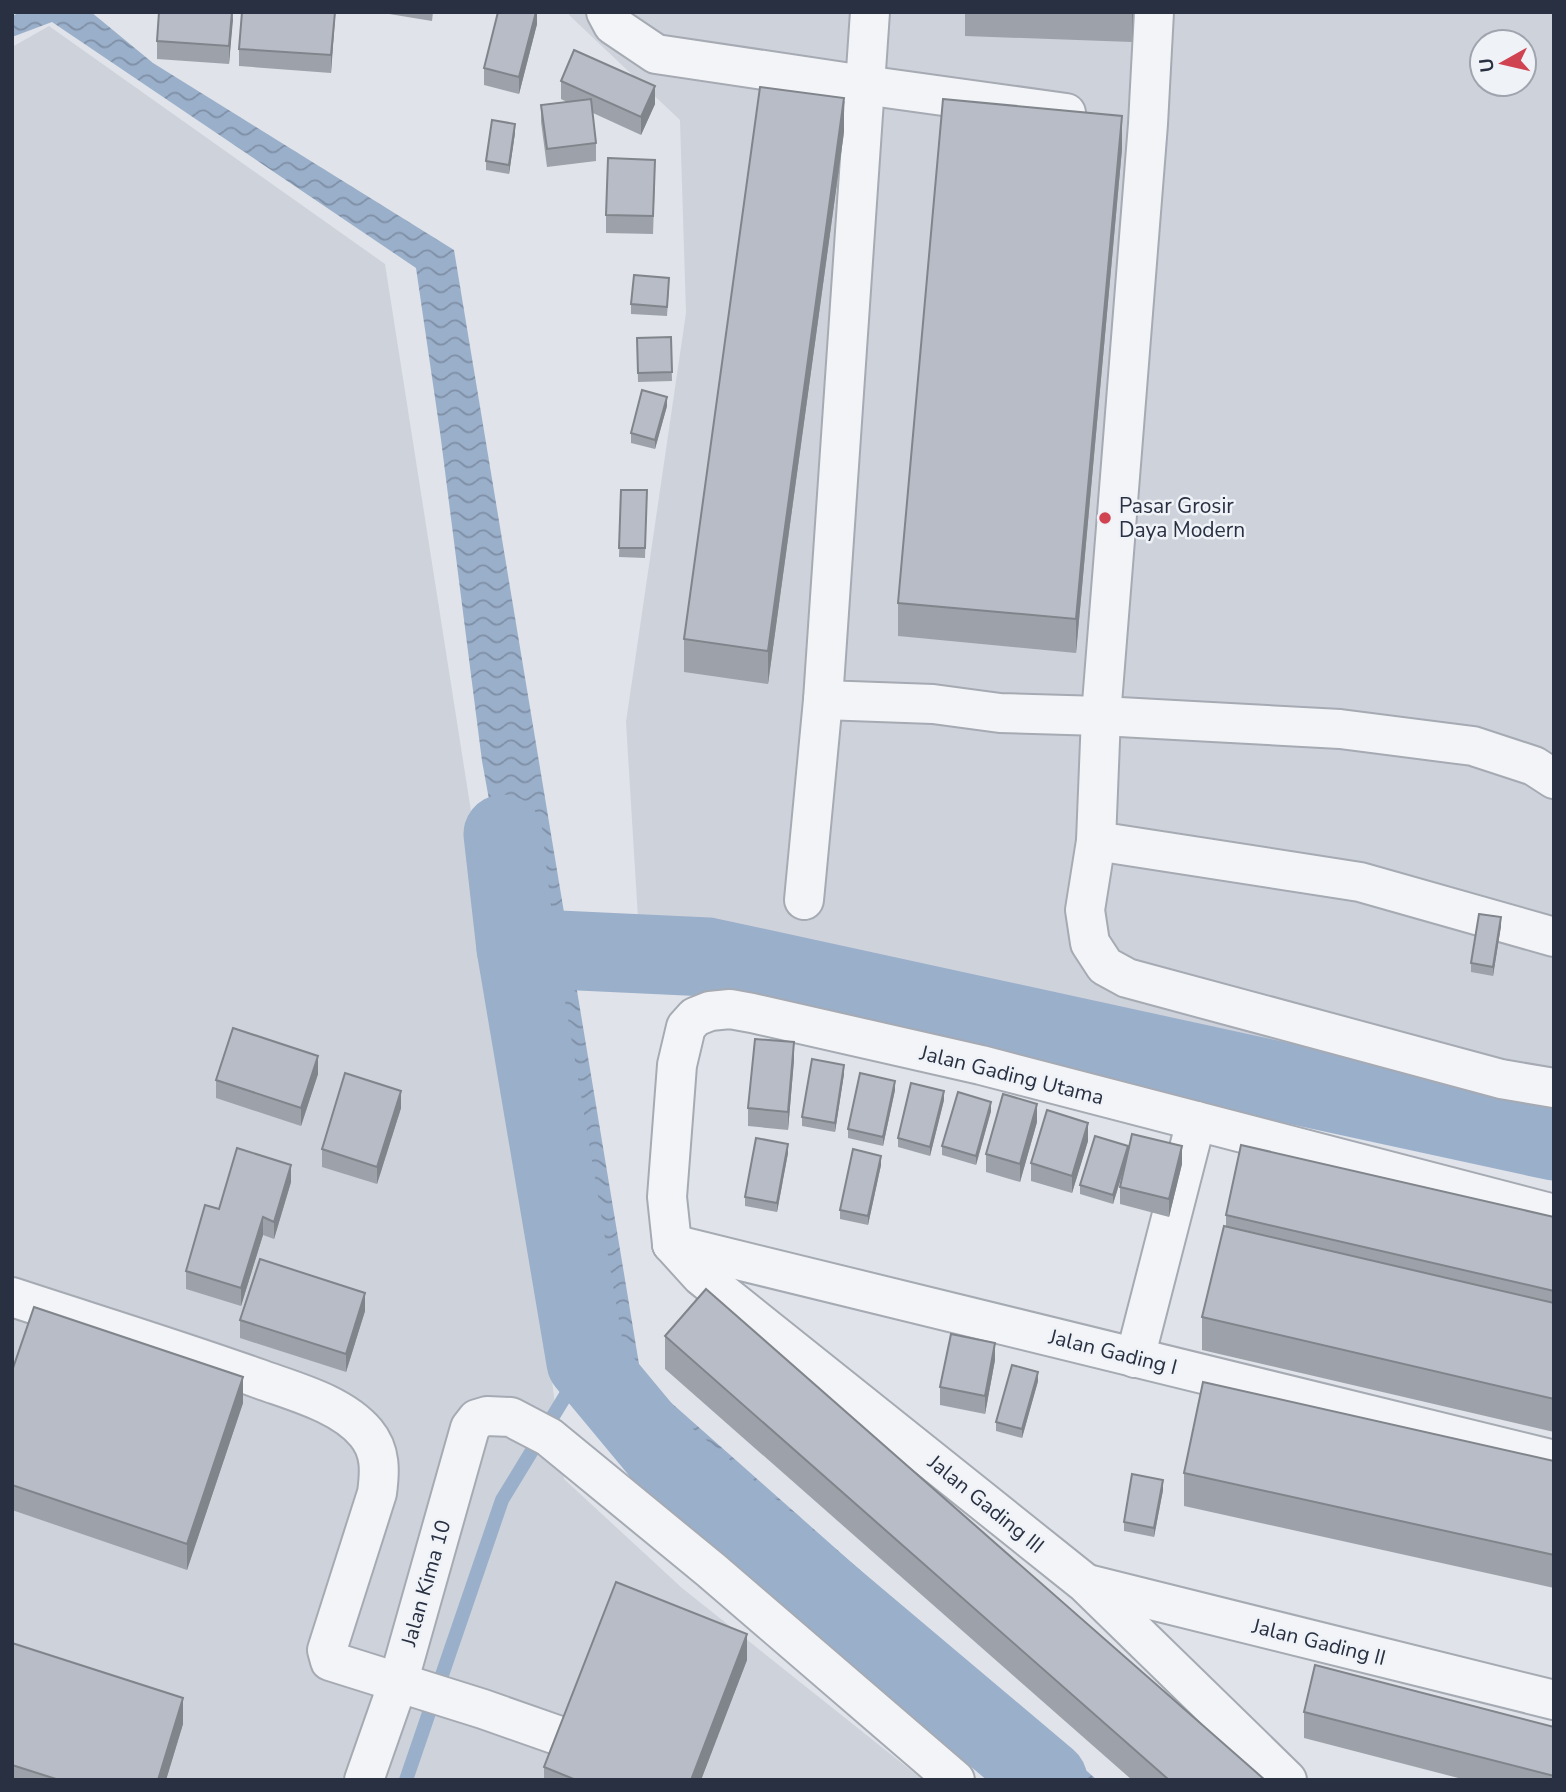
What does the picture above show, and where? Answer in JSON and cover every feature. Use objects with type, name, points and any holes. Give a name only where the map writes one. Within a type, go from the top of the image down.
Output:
[{"type":"street","points":[[606,12],[613,25],[656,54],[1148,124]]},
{"type":"street","points":[[804,900],[823,700],[870,12]]},
{"type":"street","points":[[1154,12],[1148,124],[1101,716],[1096,841],[1085,910],[1090,943],[1105,966],[1126,978],[1501,1079],[1554,1088]]},
{"type":"street","points":[[823,700],[933,704],[1000,713],[1340,729],[1473,746],[1534,766],[1554,779]]},
{"type":"street","points":[[1096,841],[1360,882],[1554,937]]},
{"type":"street","name":"Jalan Gading Utama","points":[[673,1244],[667,1197],[677,1065],[685,1027],[695,1017],[710,1011],[730,1009],[981,1065],[1554,1214]]},
{"type":"street","points":[[1135,1358],[1196,1121]]},
{"type":"street","name":"Jalan Gading I","points":[[673,1244],[1554,1460]]},
{"type":"street","name":"Jalan Gading III","points":[[673,1244],[701,1276],[1085,1583],[1287,1780]]},
{"type":"street","points":[[12,1297],[223,1366],[321,1402],[354,1421],[377,1449],[379,1482],[327,1650],[330,1661],[557,1735]]},
{"type":"street","name":"Jalan Kima 10","points":[[364,1780],[411,1686],[470,1428],[477,1419],[487,1416],[511,1418],[549,1437],[711,1570],[955,1780]]},
{"type":"street","name":"Jalan Gading II","points":[[1085,1583],[1554,1700]]},
{"type":"shaded area","name":"Pasar Grosir Daya Modern","points":[[569,12],[1554,12],[1554,1134],[638,918],[626,722],[686,313],[680,120],[569,15]]},
{"type":"shaded area","points":[[49,26],[385,264],[523,1142],[564,1479],[682,1588],[923,1780],[12,1780],[12,47]]},
{"type":"water","points":[[21,12],[91,12],[153,63],[454,250],[641,1376],[1097,1780],[1037,1780],[596,1386],[482,761],[416,268],[52,22],[12,37],[12,16]]},
{"type":"building","points":[[159,12],[232,12],[229,46],[157,41]]},
{"type":"building","points":[[242,12],[335,12],[331,55],[239,49]]},
{"type":"building","points":[[498,12],[536,12],[519,77],[484,68]]},
{"type":"building","points":[[574,50],[655,86],[641,117],[561,81]]},
{"type":"building","points":[[760,87],[844,98],[768,651],[684,639]]},
{"type":"building","points":[[591,99],[596,143],[547,149],[541,105]]},
{"type":"building","points":[[943,99],[1122,116],[1076,619],[898,603]]},
{"type":"building","points":[[492,120],[515,124],[509,165],[486,161]]},
{"type":"building","points":[[608,158],[655,160],[653,216],[606,215]]},
{"type":"building","points":[[634,275],[669,278],[667,307],[631,304]]},
{"type":"building","points":[[671,337],[672,372],[638,373],[637,338]]},
{"type":"building","points":[[642,390],[667,397],[655,440],[631,433]]},
{"type":"building","points":[[621,490],[647,490],[645,548],[619,548]]},
{"type":"building","points":[[1479,914],[1501,917],[1493,967],[1471,963]]},
{"type":"building","points":[[233,1028],[318,1056],[301,1108],[216,1080]]},
{"type":"building","points":[[755,1039],[794,1042],[788,1112],[748,1108]]},
{"type":"building","points":[[812,1059],[844,1065],[835,1123],[802,1117]]},
{"type":"building","points":[[345,1073],[401,1091],[377,1167],[322,1149]]},
{"type":"building","points":[[860,1073],[895,1081],[883,1137],[848,1129]]},
{"type":"building","points":[[911,1083],[944,1091],[930,1147],[898,1138]]},
{"type":"building","points":[[958,1092],[991,1102],[976,1156],[942,1146]]},
{"type":"building","points":[[1003,1094],[1037,1104],[1020,1164],[986,1154]]},
{"type":"building","points":[[1047,1110],[1088,1123],[1072,1176],[1031,1163]]},
{"type":"building","points":[[1132,1134],[1182,1146],[1169,1199],[1120,1187]]},
{"type":"building","points":[[1095,1136],[1128,1146],[1113,1195],[1080,1185]]},
{"type":"building","points":[[756,1138],[788,1144],[777,1203],[745,1197]]},
{"type":"building","points":[[1241,1145],[1554,1217],[1554,1291],[1226,1215]]},
{"type":"building","points":[[237,1148],[291,1165],[274,1222],[263,1217],[241,1288],[186,1271],[205,1205],[219,1209]]},
{"type":"building","points":[[853,1149],[881,1156],[868,1216],[840,1210]]},
{"type":"building","points":[[1224,1226],[1554,1303],[1554,1399],[1202,1317]]},
{"type":"building","points":[[260,1259],[365,1293],[346,1354],[240,1320]]},
{"type":"building","points":[[706,1289],[1265,1780],[1169,1780],[665,1336]]},
{"type":"building","points":[[34,1307],[243,1377],[187,1544],[12,1485],[12,1371]]},
{"type":"building","points":[[951,1334],[995,1343],[985,1396],[940,1387]]},
{"type":"building","points":[[1012,1365],[1038,1372],[1022,1429],[996,1422]]},
{"type":"building","points":[[1203,1382],[1554,1461],[1554,1555],[1184,1473]]},
{"type":"building","points":[[1132,1474],[1163,1480],[1154,1528],[1124,1522]]},
{"type":"building","points":[[616,1582],[747,1634],[691,1780],[576,1780],[544,1767]]},
{"type":"building","points":[[12,1643],[183,1698],[158,1780],[59,1780],[12,1765]]},
{"type":"building","points":[[1315,1665],[1554,1727],[1554,1776],[1304,1712]]},
{"type":"waterway","points":[[503,834],[516,948],[586,1362],[665,1457],[1048,1780]]},
{"type":"waterway","points":[[516,948],[708,957],[1554,1141]]},
{"type":"waterway","points":[[406,1780],[502,1500],[586,1362]]},
{"type":"place","name":"Pasar Grosir Daya Modern","points":[[1105,518]]}]
